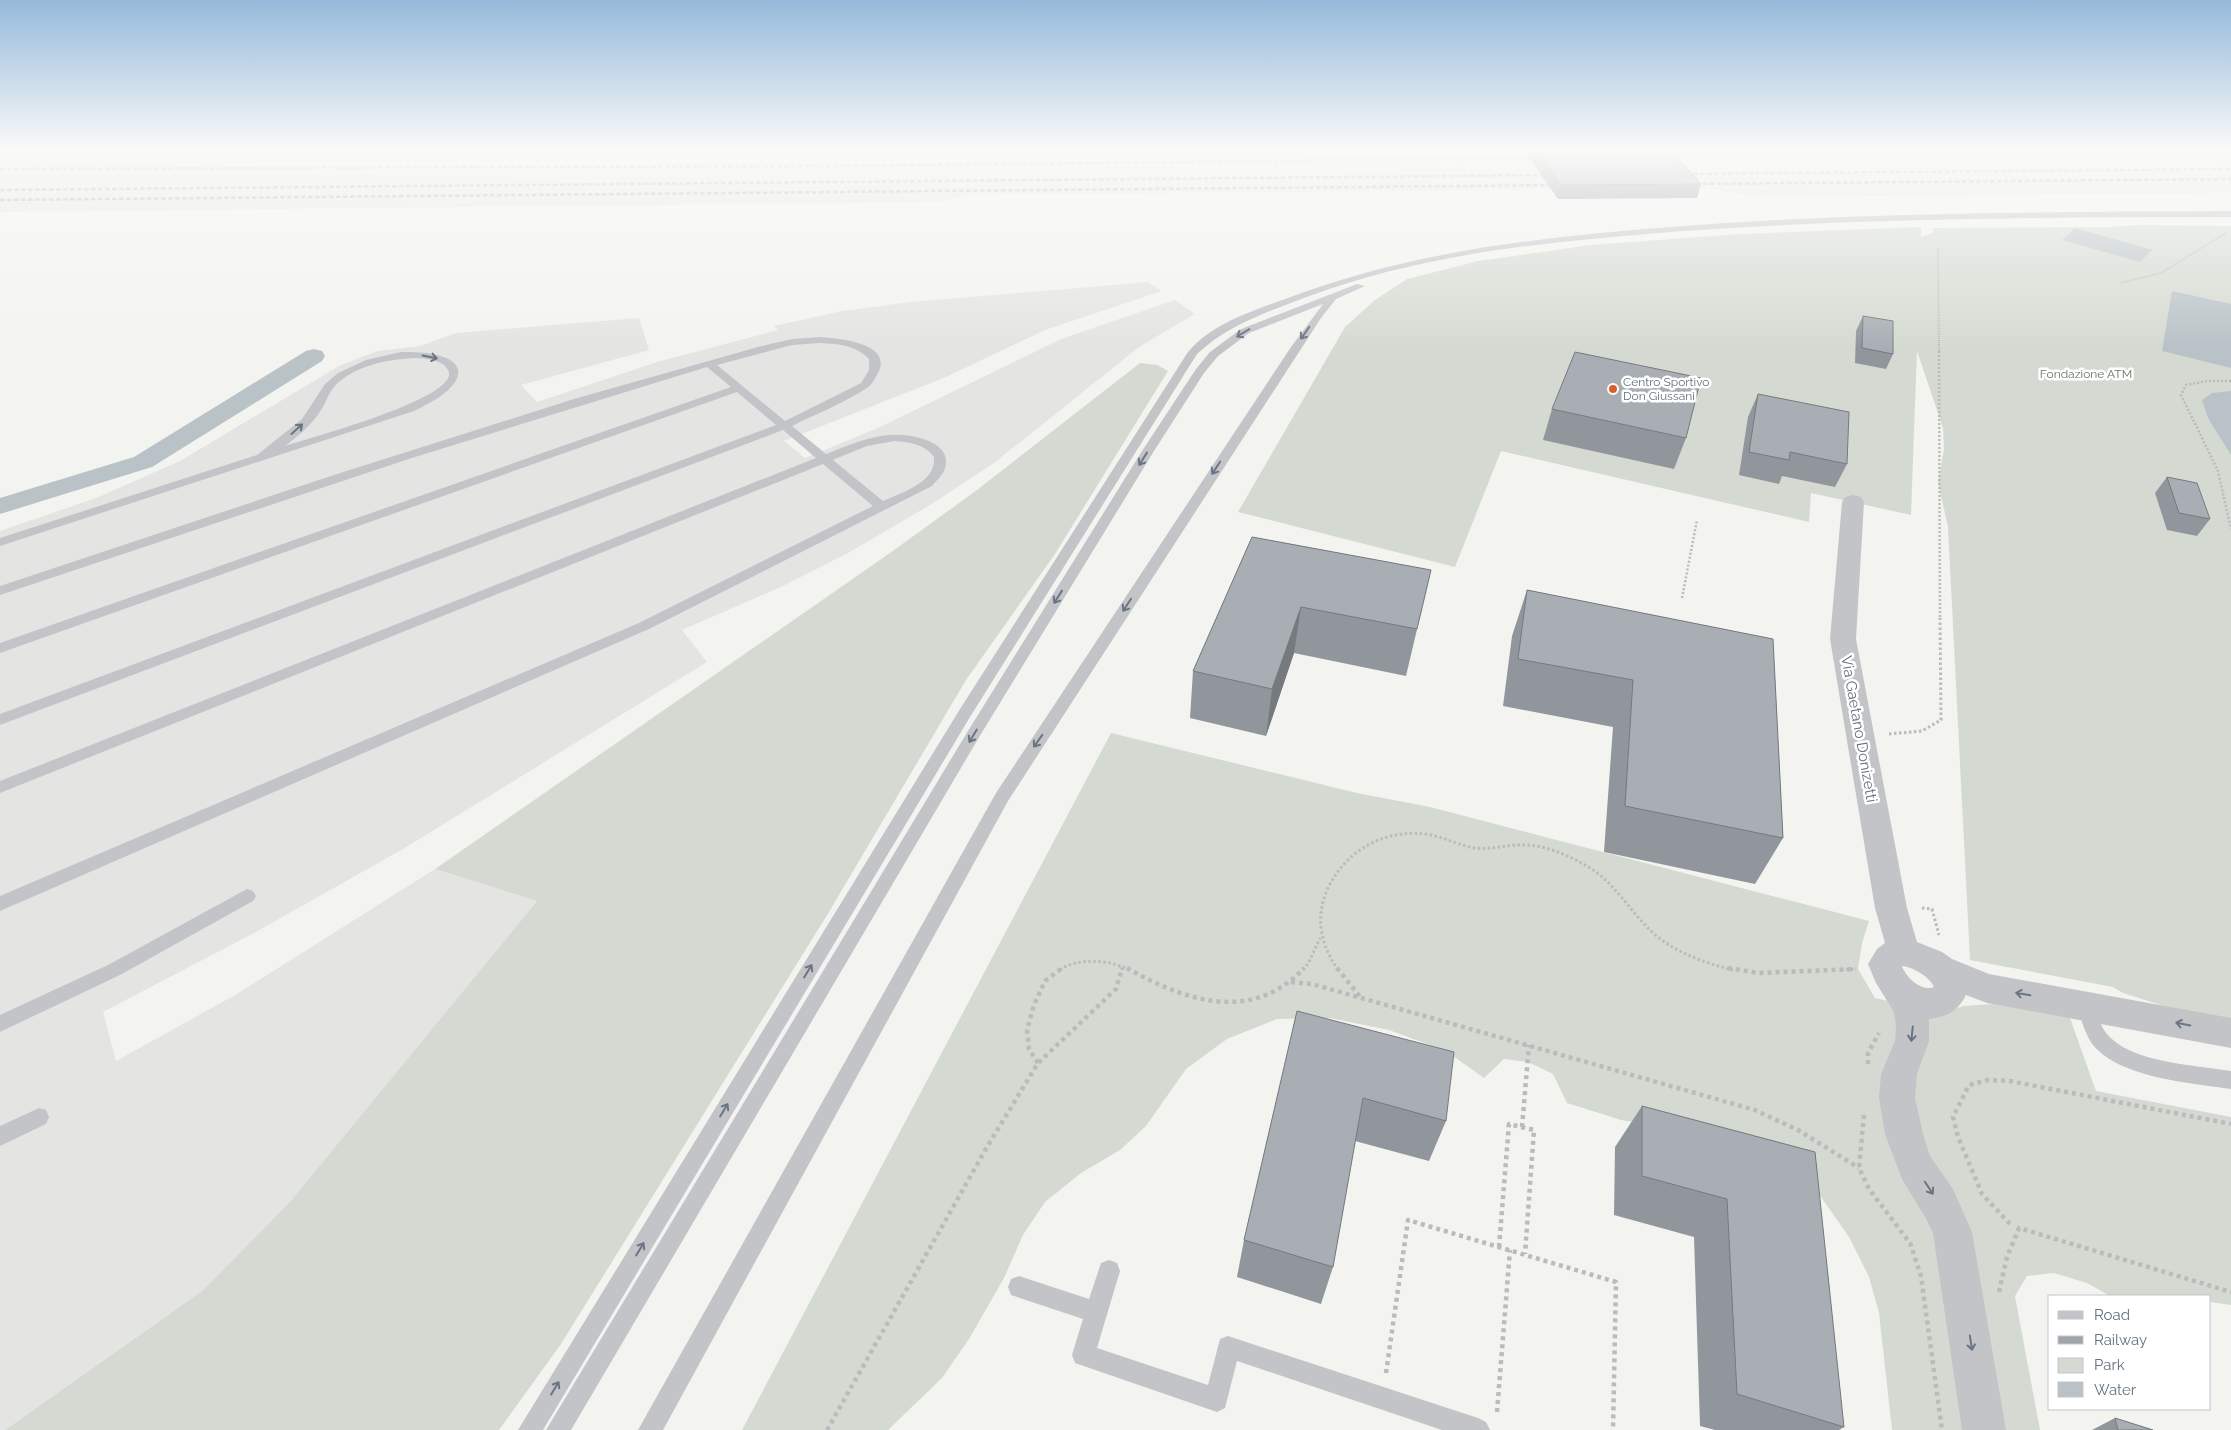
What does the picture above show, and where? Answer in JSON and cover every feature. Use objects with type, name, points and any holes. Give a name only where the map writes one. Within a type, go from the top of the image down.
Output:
[{"type":"street","name":"Via Gaetano Donizetti","points":[[1853,502],[1843,639],[1891,908],[1904,952]]},
{"type":"street","points":[[1984,1430],[1952,1232],[1939,1203],[1914,1166],[1904,1134],[1899,1107],[1899,1074],[1912,1041],[1913,1025],[1910,1008],[1890,981],[1885,964],[1888,957],[1895,953],[1904,952],[1924,957],[1942,970],[1987,988],[2231,1033]]},
{"type":"street","points":[[1898,990],[1918,1001],[1938,1002],[1950,993],[1950,986],[1942,970]]},
{"type":"lane","points":[[530,1430],[965,713],[1193,352],[1219,330],[1233,322],[1331,286],[1394,267],[1471,250],[1622,233],[1816,219],[2087,216]]},
{"type":"lane","points":[[558,1430],[973,735],[1148,450],[1200,371],[1214,354],[1245,330],[1337,296],[1352,288],[1394,275],[1460,260],[1540,248],[1635,238],[1882,224],[2231,221]]},
{"type":"lane","points":[[650,1430],[1002,797],[1296,346],[1317,316],[1337,296]]},
{"type":"lane","points":[[0,591],[430,446],[710,364],[800,340],[822,338],[842,340],[859,345],[871,353],[876,363],[874,374],[865,385],[784,426],[0,720]]},
{"type":"lane","points":[[0,542],[259,459],[430,400],[445,390],[452,381],[454,373],[444,361],[422,356],[392,357],[354,369],[331,384],[313,414],[259,459]]},
{"type":"lane","points":[[710,364],[881,506]]},
{"type":"lane","points":[[0,648],[738,388]]},
{"type":"lane","points":[[0,787],[879,439],[912,439],[935,449],[940,457],[942,466],[937,475],[928,483],[644,626],[0,904]]},
{"type":"lane","points":[[0,1024],[114,970],[247,896]]},
{"type":"lane","points":[[2086,1006],[2099,1038],[2113,1053],[2130,1061],[2231,1080]]},
{"type":"lane","points":[[0,1136],[39,1117]]},
{"type":"lane","points":[[1109,1272],[1083,1355],[1217,1400],[1228,1347],[1383,1398],[1487,1425]]},
{"type":"lane","points":[[1020,1286],[1096,1312]]},
{"type":"path","points":[[2121,283],[2161,273],[2231,230]]},
{"type":"path","points":[[1861,737],[1922,731],[1940,720],[1938,248]]},
{"type":"path","points":[[2231,381],[2207,381],[2186,385],[2180,395],[2218,471],[2231,529]]},
{"type":"path","points":[[1682,598],[1697,520]]},
{"type":"path","points":[[1360,998],[1336,971],[1321,938],[1321,907],[1330,880],[1346,860],[1366,845],[1385,836],[1409,832],[1430,835],[1474,848],[1526,845],[1551,851],[1578,862],[1604,877],[1621,894],[1644,924],[1665,942],[1693,957],[1724,968],[1752,973],[1865,969]]},
{"type":"path","points":[[1038,1063],[1029,1048],[1027,1030],[1034,1005],[1045,981],[1064,967],[1089,961],[1124,966],[1153,983],[1188,996],[1215,1003],[1266,996],[1291,982],[1308,964],[1321,938]]},
{"type":"path","points":[[827,1430],[1038,1063],[1116,990],[1124,966]]},
{"type":"path","points":[[1291,982],[1312,984],[1755,1110],[1798,1130],[1859,1168]]},
{"type":"path","points":[[1522,1127],[1529,1045]]},
{"type":"path","points":[[2010,1224],[1982,1194],[1958,1137],[1953,1117],[1969,1085],[1988,1080],[2010,1081],[2231,1124]]},
{"type":"path","points":[[1499,1247],[1510,1124],[1534,1130],[1525,1254]]},
{"type":"path","points":[[1383,1398],[1408,1220],[1616,1282],[1613,1430]]},
{"type":"path","points":[[1998,1294],[2007,1257],[2019,1228],[2231,1292]]},
{"type":"path","points":[[1487,1425],[1510,1250]]},
{"type":"shaded area","points":[[1148,282],[1162,291],[1045,330],[946,377],[784,441],[805,458],[878,428],[1061,339],[1175,300],[1195,314],[1139,347],[994,463],[930,505],[848,553],[783,586],[682,630],[707,662],[403,849],[254,933],[103,1012],[116,1061],[237,994],[435,869],[537,901],[289,1203],[202,1291],[5,1430],[0,1430],[0,531],[96,498],[180,461],[339,366],[377,351],[420,346],[456,333],[639,318],[649,350],[521,385],[537,402],[657,362],[778,330],[774,326],[842,311],[911,302]]},
{"type":"green space","name":"Fondazione ATM","points":[[2138,225],[2231,226],[2231,1027],[2123,993],[2113,987],[1970,960],[1948,527],[1938,482],[1944,449],[1943,428],[1917,351],[1911,515],[1811,493],[1809,522],[1501,451],[1455,567],[1238,512],[1345,327],[1375,300],[1407,279],[1478,261],[1591,245],[1739,234],[1921,227],[1921,237],[1933,233],[1933,228],[2111,227]]},
{"type":"green space","points":[[1140,363],[1157,365],[1168,371],[1055,554],[966,680],[829,912],[561,1344],[499,1430],[5,1430],[202,1291],[289,1203],[537,901],[435,869],[890,553],[977,490]]},
{"type":"green space","points":[[1111,733],[1357,793],[1430,807],[1869,921],[1862,943],[1858,969],[1875,998],[1940,1013],[1964,1006],[1993,1004],[2070,1018],[2096,1091],[2231,1117],[2231,1305],[2211,1302],[2211,1295],[2108,1295],[2087,1283],[2054,1273],[2027,1276],[2015,1296],[2040,1430],[1892,1430],[1879,1313],[1869,1277],[1849,1237],[1821,1197],[1782,1164],[1681,1130],[1621,1120],[1567,1103],[1553,1074],[1528,1062],[1504,1059],[1484,1078],[1446,1051],[1389,1030],[1330,1018],[1277,1019],[1227,1039],[1186,1069],[1146,1126],[1120,1150],[1081,1173],[1045,1202],[1023,1235],[1004,1278],[969,1339],[942,1378],[888,1430],[742,1430]]},
{"type":"water","points":[[2075,228],[2152,250],[2140,262],[2062,240]]},
{"type":"water","points":[[2172,291],[2231,304],[2231,368],[2162,351]]},
{"type":"water","points":[[2231,391],[2231,455],[2208,418],[2202,400],[2212,393]]},
{"type":"building","points":[[1863,316],[1893,321],[1893,354],[1862,348]]},
{"type":"building","points":[[1575,352],[1701,378],[1686,438],[1552,409]]},
{"type":"building","points":[[1758,394],[1849,412],[1847,464],[1790,452],[1789,460],[1749,452]]},
{"type":"building","points":[[2167,477],[2197,483],[2210,519],[2179,513]]},
{"type":"building","points":[[1252,537],[1431,570],[1417,629],[1301,607],[1272,689],[1193,671]]},
{"type":"building","points":[[1527,590],[1773,639],[1783,838],[1625,806],[1633,680],[1518,659]]},
{"type":"building","points":[[1297,1011],[1454,1052],[1446,1121],[1363,1098],[1333,1267],[1244,1240]]},
{"type":"building","points":[[1642,1106],[1815,1152],[1844,1427],[1737,1394],[1727,1199],[1642,1176]]},
{"type":"building","points":[[2115,1418],[2153,1430],[2118,1430]]},
{"type":"waterway","points":[[0,506],[143,462],[314,356]]},
{"type":"place","name":"Centro Sportivo Don Giussani","points":[[1613,389]]}]
